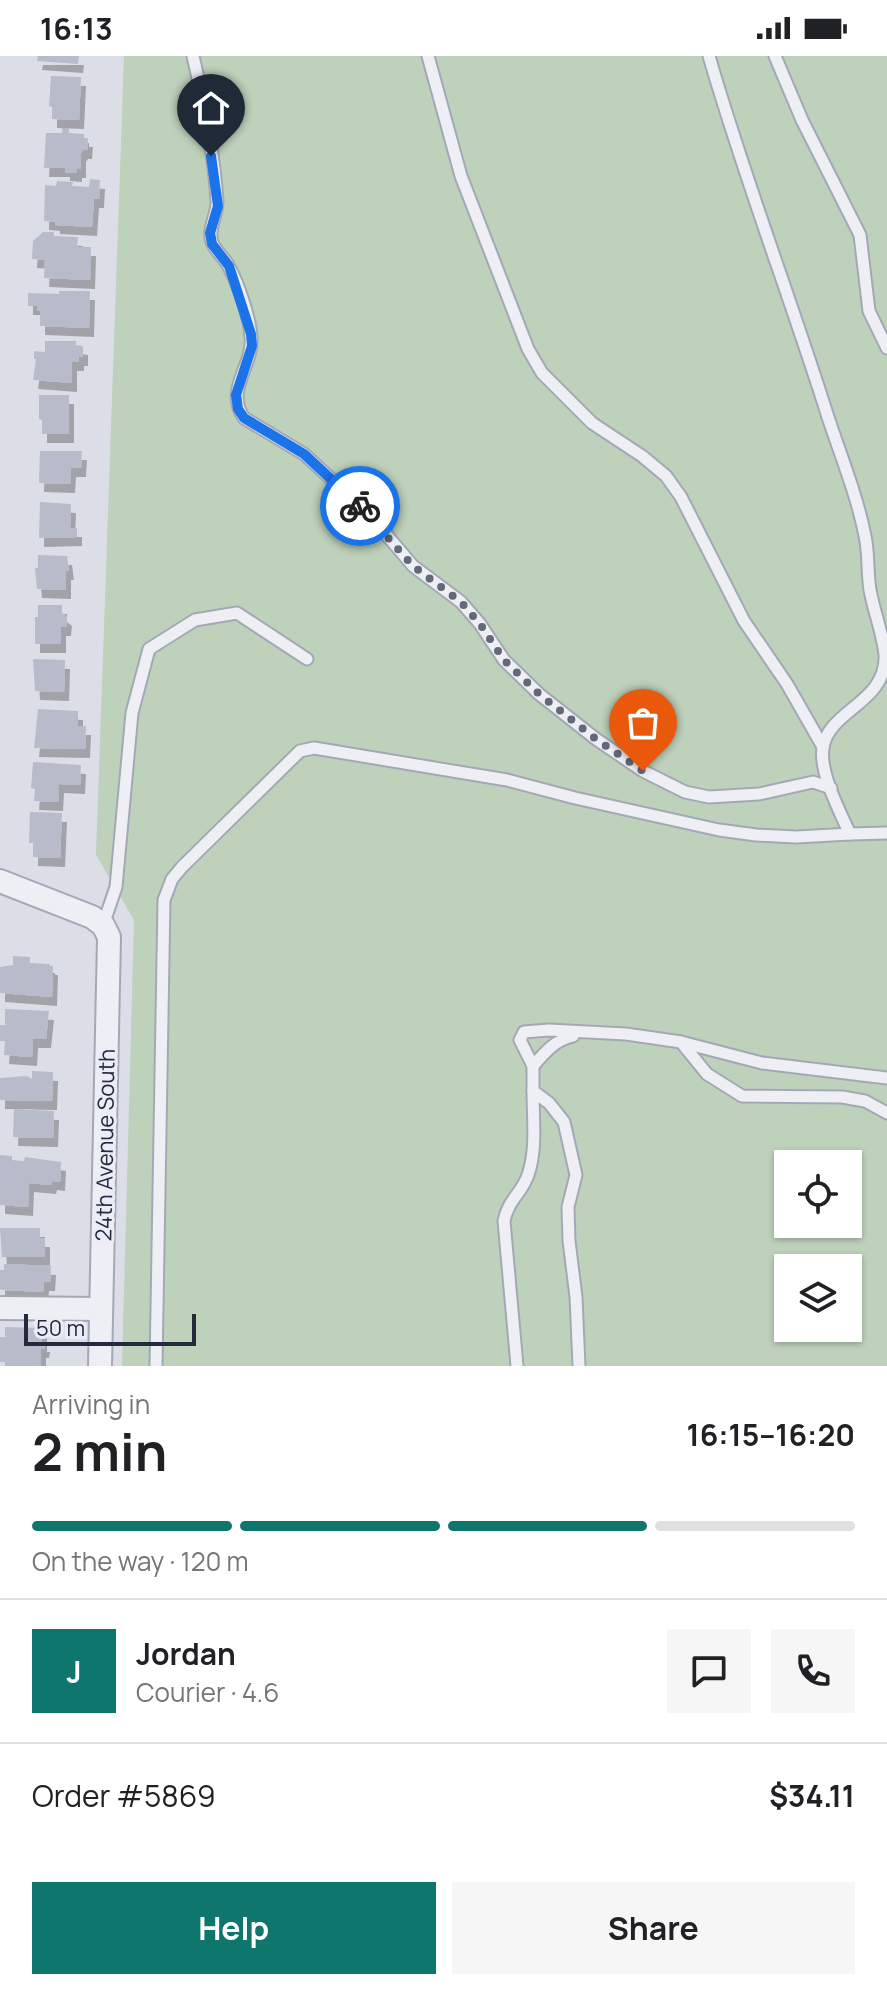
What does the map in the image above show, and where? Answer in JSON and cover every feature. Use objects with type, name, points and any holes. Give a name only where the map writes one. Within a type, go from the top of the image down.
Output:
[{"type":"street","points":[[0,882],[92,917],[103,925]]},
{"type":"street","name":"24th Avenue South","points":[[100,1366],[109,937],[103,925]]},
{"type":"street","points":[[0,1308],[101,1309]]},
{"type":"lane","points":[[193,56],[206,119],[218,206],[210,233],[212,244],[229,266],[251,334],[252,346],[236,395],[238,409],[244,418],[304,454],[368,513],[413,566],[461,602],[504,660],[539,694],[643,771],[685,792],[709,797],[747,796],[813,782],[831,788]]},
{"type":"lane","points":[[428,56],[461,176],[528,349],[542,373],[592,423],[642,456],[666,476],[681,497],[744,621],[787,684],[823,747],[831,788],[850,834]]},
{"type":"lane","points":[[709,56],[736,150],[765,226],[864,530],[870,587],[884,647],[885,660],[873,690],[835,725],[823,747]]},
{"type":"lane","points":[[775,56],[802,120],[860,235],[869,311],[887,348]]},
{"type":"lane","points":[[103,925],[116,887],[132,713],[149,649],[195,620],[237,613],[307,659]]},
{"type":"lane","points":[[156,1366],[164,900],[172,879],[182,867],[287,760],[300,751],[314,748],[507,780],[719,830],[756,835],[796,837],[887,833]]},
{"type":"lane","points":[[517,1366],[504,1221],[507,1207],[525,1182],[534,1144],[533,1066],[520,1040],[524,1032],[549,1030],[651,1036],[762,1063],[887,1078]]},
{"type":"lane","points":[[527,1051],[536,1052],[563,1038],[586,1033]]},
{"type":"lane","points":[[681,1042],[707,1074],[742,1096],[842,1097],[865,1101],[887,1113]]},
{"type":"lane","points":[[533,1066],[548,1048]]},
{"type":"lane","points":[[533,1091],[549,1103],[564,1122],[576,1175],[568,1207],[579,1366]]},
{"type":"green space","points":[[124,56],[887,56],[887,1366],[122,1366],[134,920],[96,855]]},
{"type":"building","points":[[38,56],[79,56],[78,64],[37,61]]},
{"type":"building","points":[[51,76],[81,77],[79,120],[52,119],[52,107],[49,106]]},
{"type":"building","points":[[62,128],[69,128],[69,133],[84,134],[84,138],[88,138],[87,150],[81,153],[81,169],[77,169],[77,173],[65,172],[65,168],[44,168],[46,133],[62,133]]},
{"type":"building","points":[[90,179],[100,180],[99,199],[94,199],[92,227],[55,225],[55,222],[44,221],[45,185],[56,186],[57,181],[89,187]]},
{"type":"building","points":[[43,232],[54,232],[54,236],[78,237],[77,247],[91,247],[90,280],[44,278],[45,260],[32,259],[33,241]]},
{"type":"building","points":[[59,291],[90,291],[89,328],[40,326],[40,311],[37,311],[37,306],[28,306],[28,293],[59,294]]},
{"type":"building","points":[[45,341],[76,341],[76,345],[83,346],[83,357],[79,357],[79,362],[72,362],[72,383],[33,380],[34,351],[45,352]]},
{"type":"building","points":[[39,395],[69,395],[69,434],[42,434]]},
{"type":"building","points":[[40,451],[82,451],[81,468],[71,468],[70,484],[39,483]]},
{"type":"building","points":[[40,502],[71,504],[70,528],[77,528],[77,537],[39,538]]},
{"type":"building","points":[[38,555],[67,556],[69,571],[66,571],[66,590],[37,589],[35,568],[38,568]]},
{"type":"building","points":[[38,605],[62,605],[62,613],[67,617],[66,627],[61,627],[61,644],[35,644]]},
{"type":"building","points":[[33,659],[65,660],[64,692],[35,691]]},
{"type":"building","points":[[38,709],[78,711],[78,726],[86,726],[85,749],[34,748]]},
{"type":"building","points":[[33,762],[81,765],[80,785],[59,784],[58,802],[34,801],[35,789],[31,788]]},
{"type":"building","points":[[30,812],[62,813],[60,858],[33,857],[33,843],[29,843]]},
{"type":"building","points":[[13,956],[30,957],[30,963],[53,966],[52,997],[0,993],[0,967],[13,965]]},
{"type":"building","points":[[5,1009],[49,1011],[46,1039],[33,1039],[32,1057],[4,1055],[5,1041],[0,1041],[0,1025],[5,1025]]},
{"type":"building","points":[[32,1071],[53,1072],[52,1101],[0,1100],[0,1078],[27,1076],[32,1079]]},
{"type":"building","points":[[14,1109],[54,1111],[53,1138],[13,1137]]},
{"type":"building","points":[[0,1155],[12,1156],[12,1160],[24,1161],[25,1157],[61,1162],[60,1182],[52,1181],[51,1185],[29,1183],[28,1207],[0,1205]]},
{"type":"building","points":[[0,1228],[40,1228],[40,1238],[45,1238],[45,1257],[2,1257]]},
{"type":"building","points":[[4,1264],[51,1266],[50,1282],[44,1282],[43,1292],[0,1289],[0,1270],[4,1270]]},
{"type":"building","points":[[5,1327],[42,1328],[42,1343],[45,1343],[44,1349],[41,1349],[41,1366],[5,1366],[5,1362],[0,1362],[0,1337],[5,1337]]},
{"type":"way so far","points":[[360,506],[413,566],[461,602],[504,660],[539,694],[643,771]]},
{"type":"route","points":[[211,156],[218,206],[210,233],[212,244],[229,266],[251,334],[252,346],[236,395],[238,409],[244,418],[304,454],[360,506]]}]
